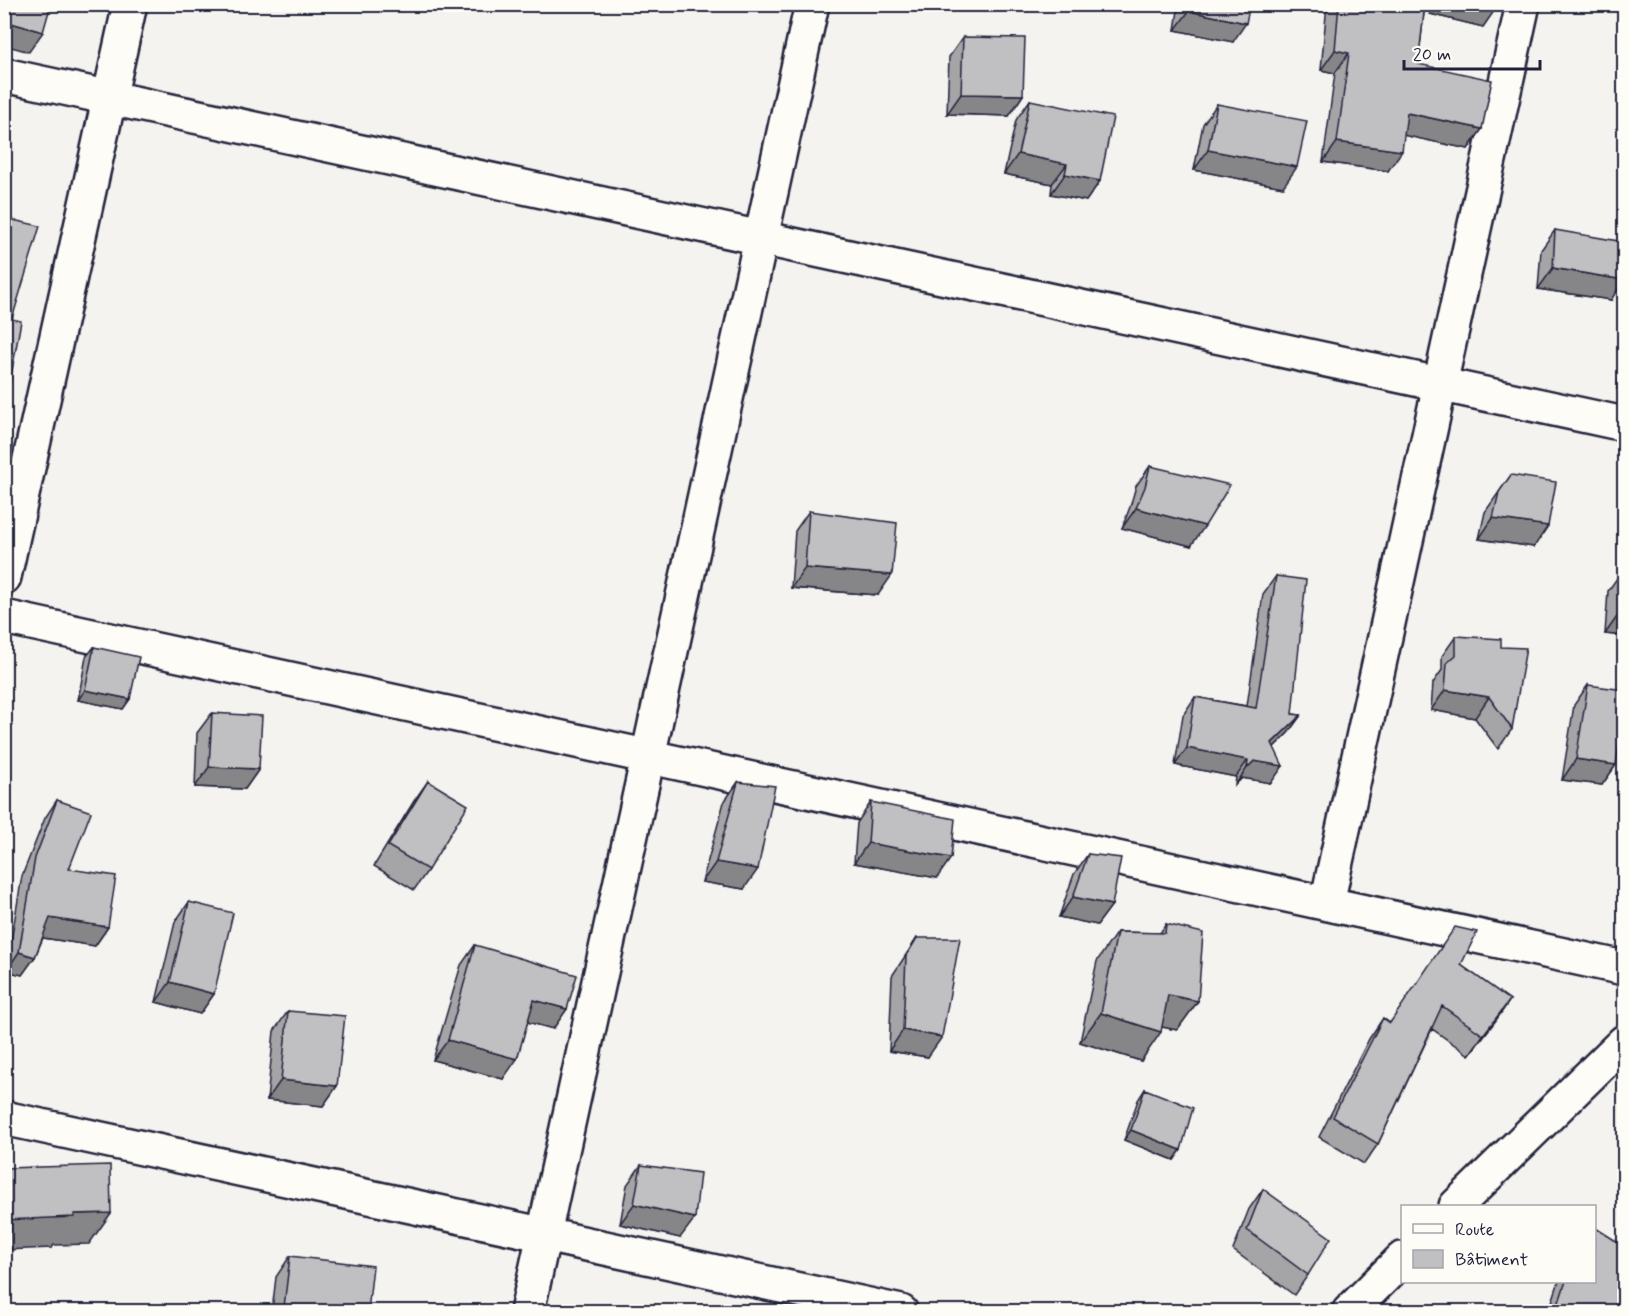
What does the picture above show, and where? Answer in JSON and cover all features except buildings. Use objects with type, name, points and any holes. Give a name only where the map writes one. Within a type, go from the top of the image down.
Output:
[{"type":"street","points":[[4,577],[130,4]]},
{"type":"street","points":[[527,1311],[812,4]]},
{"type":"street","points":[[1327,903],[1523,4]]},
{"type":"street","points":[[4,75],[1624,424]]},
{"type":"street","points":[[4,618],[1624,968]]},
{"type":"street","points":[[1457,1205],[1624,1042]]},
{"type":"street","points":[[4,1118],[902,1311]]},
{"type":"street","points":[[1349,1311],[1401,1260]]}]
